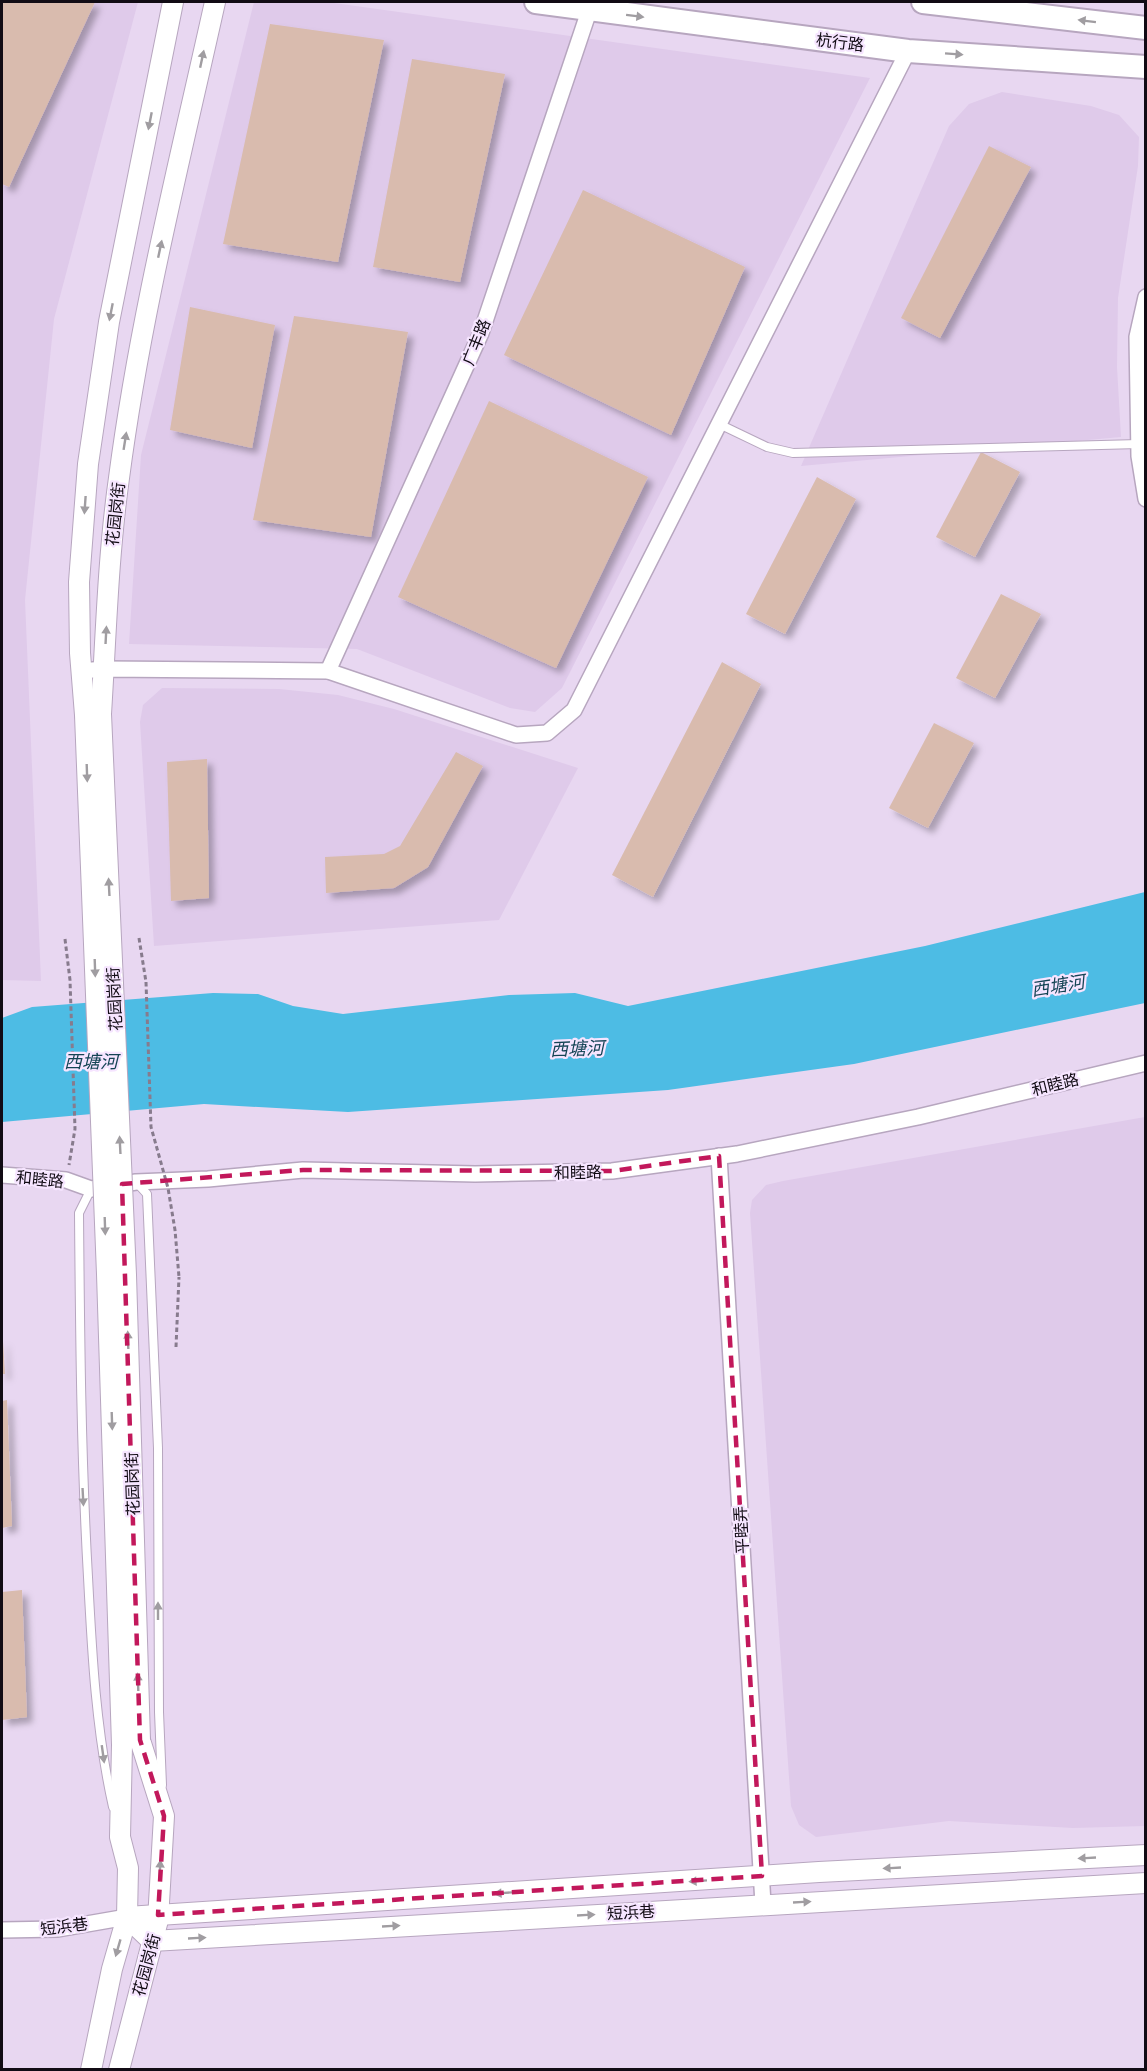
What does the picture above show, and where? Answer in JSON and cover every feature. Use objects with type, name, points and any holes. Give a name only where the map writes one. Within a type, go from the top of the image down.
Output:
[{"type":"main road","name":"杭行路","points":[[536,2],[591,6],[908,51],[1146,67]]},
{"type":"main road","points":[[923,2],[1146,28]]},
{"type":"street","name":"花园岗街","points":[[91,2070],[112,1969],[127,1917],[128,1868],[120,1837],[131,1743],[126,1275],[93,714],[81,671],[79,582],[88,464],[109,321],[173,2]]},
{"type":"street","name":"花园岗街","points":[[93,714],[104,669],[109,573],[117,490],[142,328],[215,2]]},
{"type":"street","name":"广丰路","points":[[328,671],[481,333],[591,6]]},
{"type":"street","points":[[81,671],[104,669],[328,671],[516,735],[547,733],[574,710],[908,51]]},
{"type":"street","points":[[1146,297],[1137,337],[1139,444],[1146,500]]},
{"type":"street","name":"和睦路","points":[[2,1175],[66,1180],[91,1189],[136,1182],[208,1179],[303,1170],[475,1174],[612,1171],[719,1156],[918,1117],[1146,1063]]},
{"type":"street","name":"平睦弄","points":[[719,1156],[763,1904]]},
{"type":"street","name":"花园岗街","points":[[119,2070],[158,1915],[164,1816],[131,1743]]},
{"type":"street","name":"短浜巷","points":[[2,1930],[58,1929],[127,1917],[762,1876],[1146,1855]]},
{"type":"street","name":"短浜巷","points":[[152,1941],[1146,1883]]},
{"type":"street","points":[[127,1917],[152,1941]]},
{"type":"lane","points":[[719,424],[767,447],[793,453],[1139,444]]},
{"type":"lane","points":[[136,1182],[147,1194],[158,1448],[159,1712],[164,1816]]},
{"type":"lane","points":[[91,1189],[79,1213],[83,1490],[94,1694],[105,1772],[120,1837]]},
{"type":"path","points":[[139,938],[146,982],[151,1127],[168,1188],[175,1230],[179,1276],[176,1347]]},
{"type":"path","points":[[65,939],[70,980],[75,1129],[66,1180]]},
{"type":"highlighted area","points":[[719,1156],[762,1876],[158,1915],[164,1816],[140,1740],[122,1184],[303,1170],[612,1171]]},
{"type":"shaded area","points":[[2,2],[138,2],[54,319],[25,600],[41,981],[2,980]]},
{"type":"shaded area","points":[[254,2],[327,2],[870,78],[562,688],[535,712],[510,708],[357,649],[129,644],[141,455]]},
{"type":"shaded area","points":[[1002,92],[1091,106],[1119,115],[1139,137],[1138,166],[1118,298],[1117,367],[1121,437],[801,466],[949,126],[969,104]]},
{"type":"shaded area","points":[[162,688],[279,689],[338,695],[394,709],[578,768],[499,920],[154,946],[140,722],[143,705]]},
{"type":"shaded area","points":[[1145,1117],[1145,1826],[1073,1828],[949,1821],[816,1837],[799,1825],[791,1806],[750,1213],[752,1200],[766,1185],[783,1181]]},
{"type":"water","name":"西塘河","points":[[1145,892],[1145,1003],[854,1064],[668,1090],[348,1112],[204,1104],[2,1122],[2,1018],[32,1007],[213,993],[258,994],[293,1006],[343,1014],[509,995],[575,993],[628,1006],[925,946]]},
{"type":"building","points":[[2,2],[95,2],[9,187],[2,184]]},
{"type":"building","points":[[270,24],[384,40],[338,262],[223,244]]},
{"type":"building","points":[[412,59],[505,74],[460,282],[373,267]]},
{"type":"building","points":[[989,146],[1031,167],[940,338],[901,318]]},
{"type":"building","points":[[583,190],[745,267],[671,435],[504,355]]},
{"type":"building","points":[[190,307],[275,325],[252,448],[170,430]]},
{"type":"building","points":[[294,316],[408,332],[371,537],[253,520]]},
{"type":"building","points":[[489,401],[648,477],[556,668],[398,597]]},
{"type":"building","points":[[981,452],[1020,472],[975,557],[936,537]]},
{"type":"building","points":[[817,477],[856,499],[785,634],[746,614]]},
{"type":"building","points":[[1001,594],[1041,614],[995,698],[956,678]]},
{"type":"building","points":[[722,662],[761,684],[653,897],[612,875]]},
{"type":"building","points":[[934,723],[974,743],[928,828],[889,808]]},
{"type":"building","points":[[456,752],[483,766],[428,867],[394,888],[326,893],[325,857],[384,854],[400,846]]},
{"type":"building","points":[[207,759],[209,898],[171,901],[167,762]]},
{"type":"building","points":[[3,1341],[5,1374],[2,1374]]},
{"type":"building","points":[[7,1400],[12,1526],[2,1528],[2,1401]]},
{"type":"building","points":[[22,1590],[27,1717],[2,1720],[2,1592]]}]
